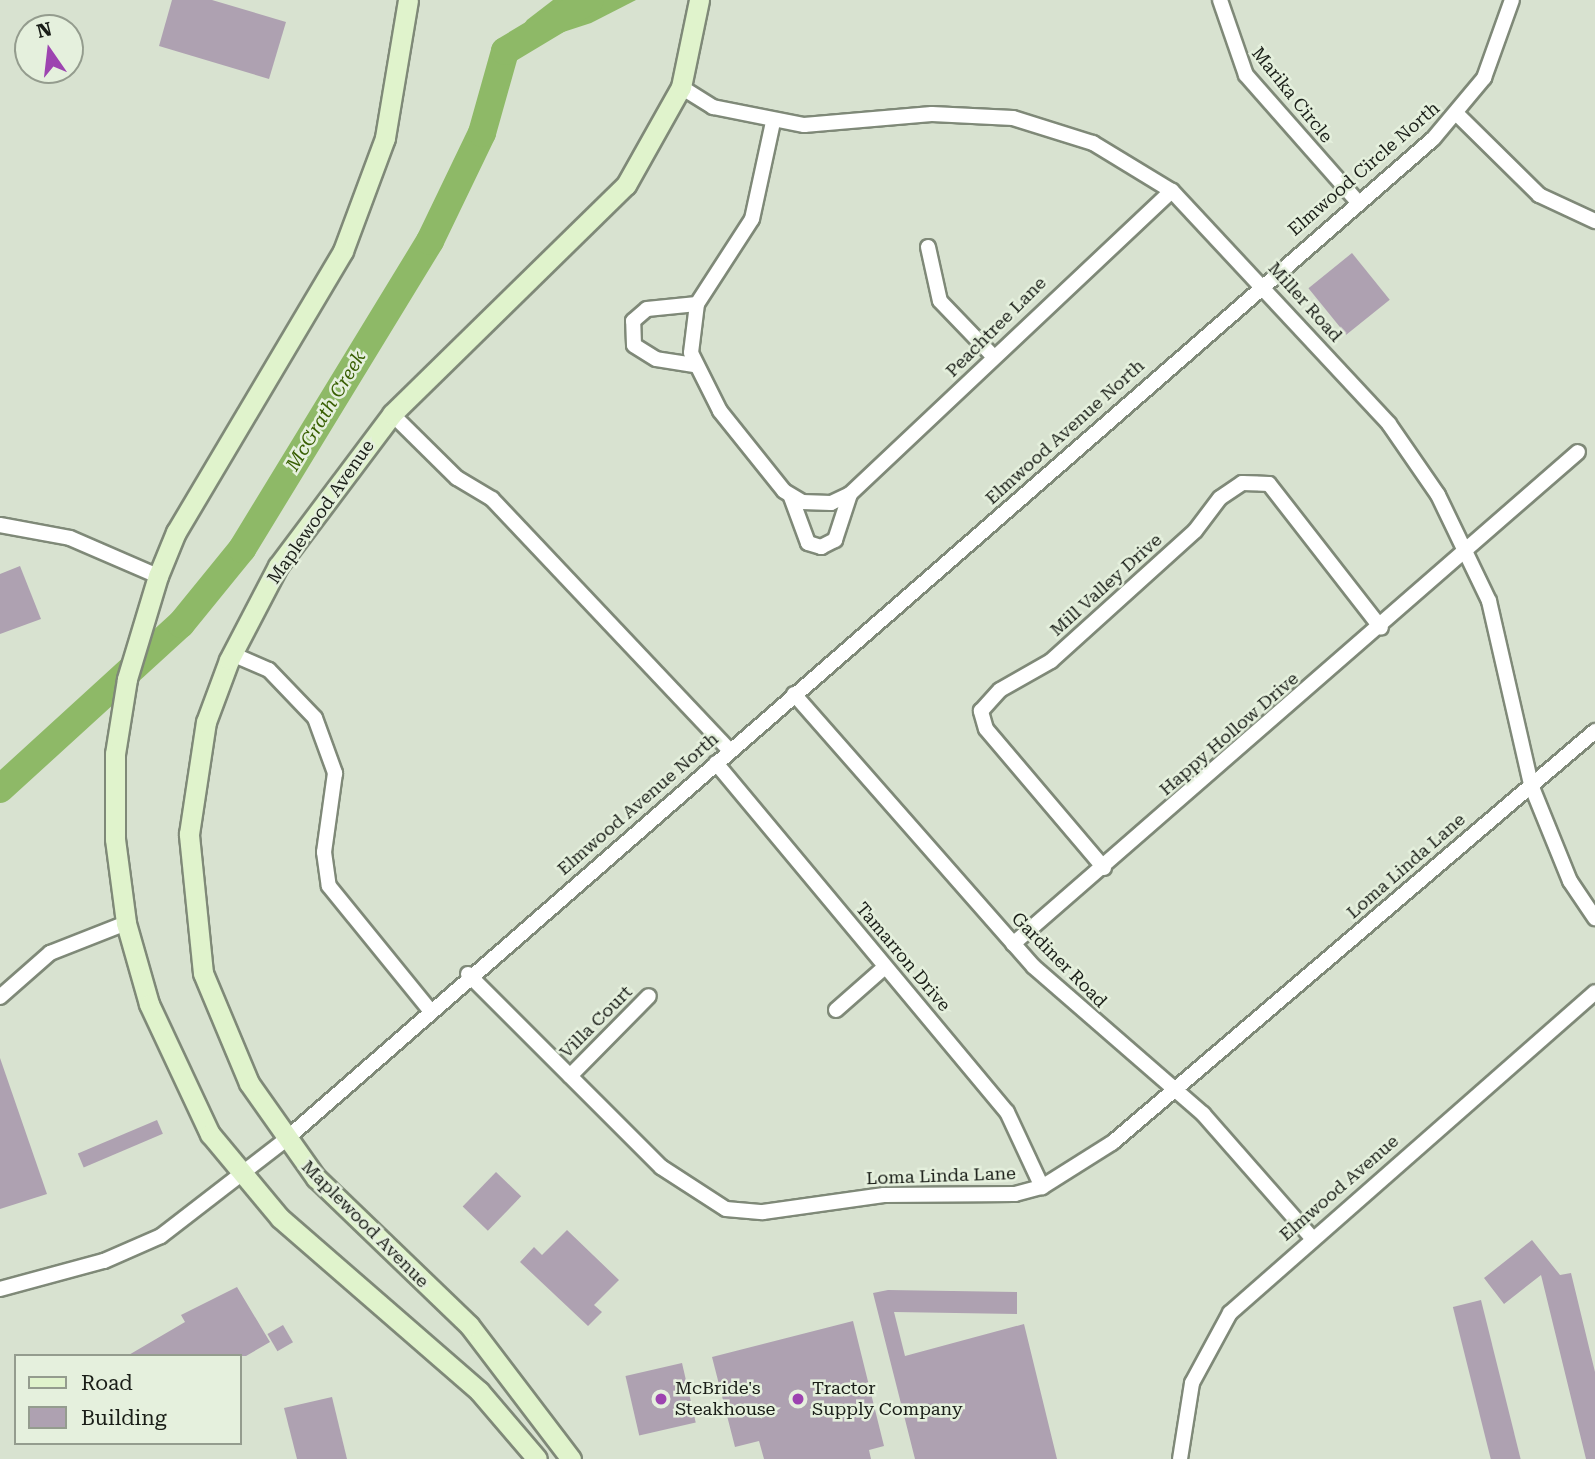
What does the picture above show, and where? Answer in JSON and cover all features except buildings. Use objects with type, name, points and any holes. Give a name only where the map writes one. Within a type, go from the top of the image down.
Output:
[{"type":"street","points":[[408,0],[385,138],[343,251],[176,533],[158,576],[135,645],[123,702],[114,804],[126,923],[164,1044],[199,1114],[241,1176],[344,1277],[479,1391],[537,1459]]},
{"type":"street","name":"Maplewood Avenue","points":[[571,1459],[469,1325],[316,1178],[285,1140],[231,1052],[195,937],[188,862],[198,758],[232,654],[278,566],[392,414],[626,185],[681,87],[699,0]]},
{"type":"street","name":"Marika Circle","points":[[1220,0],[1246,75],[1357,201]]},
{"type":"street","name":"Elmwood Circle North","points":[[1262,283],[1458,114],[1502,41],[1513,0]]},
{"type":"street","name":"Miller Road","points":[[681,87],[713,107],[773,122],[839,124],[932,114],[1013,118],[1093,143],[1172,191],[1262,283],[1406,444],[1469,553],[1489,601],[1531,785],[1570,881],[1595,918]]},
{"type":"street","points":[[1458,114],[1539,195],[1595,221]]},
{"type":"street","points":[[697,304],[647,309],[633,321],[634,345],[656,359],[694,365],[697,304],[752,219],[773,122]]},
{"type":"street","name":"Peachtree Lane","points":[[791,497],[816,504],[850,494],[993,356],[1172,191]]},
{"type":"street","points":[[928,247],[940,301],[993,356]]},
{"type":"street","name":"Elmwood Avenue North","points":[[0,1289],[136,1248],[241,1176],[285,1140],[468,974],[730,751],[1262,283]]},
{"type":"street","name":"Peachtree Lane","points":[[694,365],[720,411],[791,497],[808,543],[821,547],[835,540],[850,494]]},
{"type":"street","points":[[392,414],[457,478],[492,499],[730,751]]},
{"type":"street","name":"Happy Hollow Drive","points":[[1013,944],[1469,553],[1578,452]]},
{"type":"street","name":"Mill Valley Drive","points":[[1104,868],[986,729],[981,711],[1000,690],[1051,661],[1195,531],[1220,498],[1242,483],[1269,484],[1381,628]]},
{"type":"street","points":[[0,526],[70,538],[158,576]]},
{"type":"street","points":[[232,654],[269,670],[314,716],[335,773],[324,860],[329,886],[429,1009]]},
{"type":"street","name":"Gardiner Road","points":[[794,694],[1013,944],[1088,1019],[1176,1090],[1312,1238]]},
{"type":"street","name":"Loma Linda Lane","points":[[468,974],[661,1167],[726,1209],[763,1212],[884,1195],[991,1196],[1042,1187],[1078,1168],[1176,1090],[1595,730]]},
{"type":"street","name":"Tamarron Drive","points":[[716,763],[1007,1112],[1042,1187]]},
{"type":"street","points":[[0,997],[50,953],[126,923]]},
{"type":"street","points":[[836,1010],[885,967]]},
{"type":"street","name":"Elmwood Avenue","points":[[1180,1459],[1192,1383],[1208,1346],[1264,1278],[1595,992]]},
{"type":"street","name":"Villa Court","points":[[570,1076],[649,996]]},
{"type":"shaded area","points":[[553,0],[636,0],[591,23],[505,51],[527,20]]},
{"type":"waterway","name":"McGrath Creek","points":[[0,789],[181,624],[242,549],[430,241],[482,133],[505,51],[590,0]]},
{"type":"place","name":"McBride's Steakhouse","points":[[661,1399]]},
{"type":"place","name":"Tractor Supply Company","points":[[798,1399]]}]
